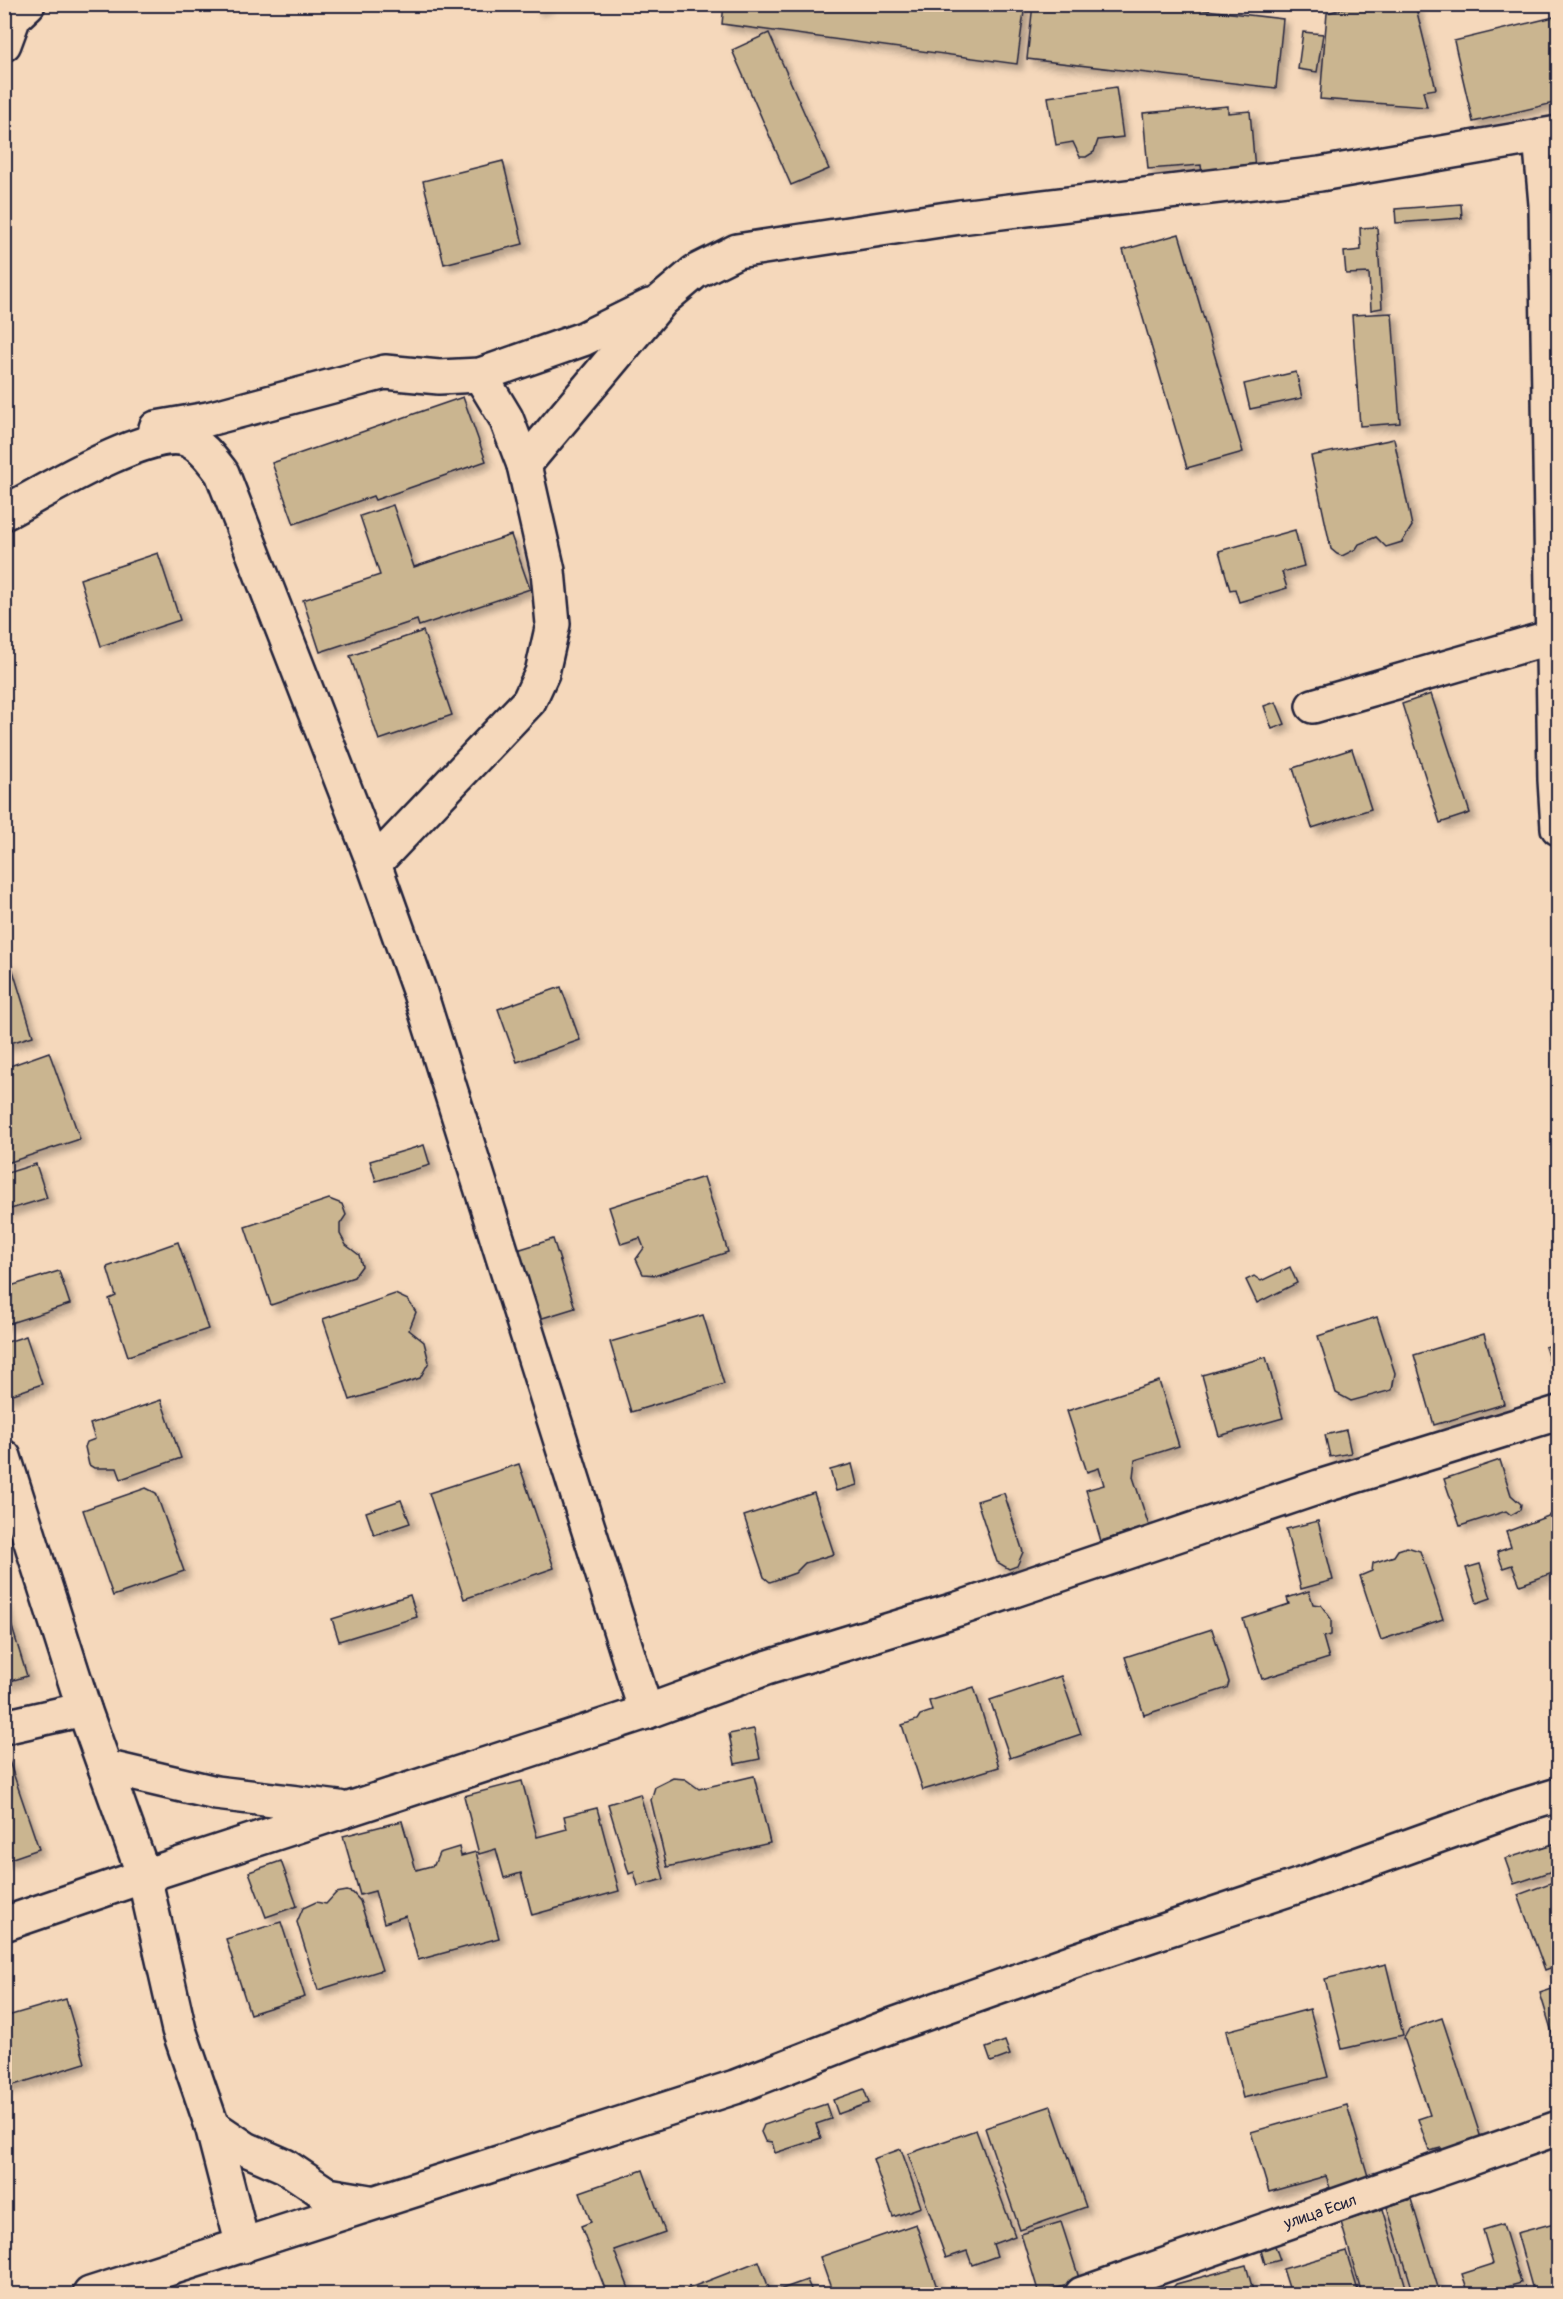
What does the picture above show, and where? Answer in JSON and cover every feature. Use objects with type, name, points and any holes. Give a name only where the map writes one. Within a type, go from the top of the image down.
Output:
[{"type":"street","points":[[4,44],[14,17],[28,4]]},
{"type":"street","points":[[524,465],[662,300],[695,272],[737,251],[960,218],[1320,174],[1549,135],[1545,204],[1552,638],[1558,828]]},
{"type":"street","points":[[136,446],[140,435],[162,425],[208,419],[385,372],[439,377],[480,375],[583,339],[662,300]]},
{"type":"street","points":[[374,864],[529,701],[542,674],[553,624],[548,571],[524,465],[506,418],[480,375]]},
{"type":"street","points":[[208,419],[222,473],[374,864],[420,993],[646,1712]]},
{"type":"street","points":[[4,513],[96,464],[136,446],[184,439],[203,450],[222,473]]},
{"type":"street","points":[[1313,706],[1552,638]]},
{"type":"street","points":[[4,1924],[646,1712],[766,1668],[958,1609],[1319,1487],[1558,1413]]},
{"type":"street","points":[[4,1457],[84,1709],[144,1876],[179,2030],[212,2126],[243,2246]]},
{"type":"street","points":[[4,1727],[84,1709]]},
{"type":"street","points":[[105,1767],[216,1792],[350,1809]]},
{"type":"street","points":[[90,2295],[735,2087],[893,2025],[1073,1961],[1301,1885],[1515,1808],[1558,1795]]},
{"type":"street","points":[[212,2126],[246,2149],[285,2166],[328,2195],[374,2203]]},
{"type":"street","name":"улица Есил","points":[[1082,2295],[1558,2128]]},
{"type":"building","points":[[535,4],[549,4],[537,10]]},
{"type":"building","points":[[724,4],[1025,4],[1017,64],[722,24]]},
{"type":"building","points":[[1033,4],[1154,4],[1283,19],[1276,88],[1027,59]]},
{"type":"building","points":[[1360,4],[1415,4],[1436,89],[1423,91],[1427,107],[1320,99],[1327,13]]},
{"type":"building","points":[[1558,16],[1558,102],[1473,122],[1454,41]]},
{"type":"building","points":[[1303,32],[1323,34],[1317,72],[1298,69]]},
{"type":"building","points":[[769,33],[829,169],[791,185],[732,50]]},
{"type":"building","points":[[1116,87],[1123,137],[1098,140],[1094,152],[1086,157],[1080,157],[1073,142],[1056,145],[1048,97]]},
{"type":"building","points":[[1228,106],[1228,113],[1250,111],[1255,170],[1202,174],[1201,165],[1148,169],[1143,113]]},
{"type":"building","points":[[503,161],[523,244],[444,264],[423,181]]},
{"type":"building","points":[[1461,204],[1462,218],[1396,223],[1395,209]]},
{"type":"building","points":[[1377,227],[1382,308],[1371,310],[1369,273],[1346,274],[1344,252],[1361,250],[1360,228]]},
{"type":"building","points":[[1179,234],[1243,452],[1187,468],[1123,250]]},
{"type":"building","points":[[1392,313],[1400,423],[1360,426],[1352,315]]},
{"type":"building","points":[[1296,372],[1302,398],[1250,409],[1244,384]]},
{"type":"building","points":[[463,397],[486,461],[375,500],[373,496],[294,524],[272,463]]},
{"type":"building","points":[[1394,439],[1412,526],[1402,542],[1386,547],[1376,537],[1359,544],[1356,549],[1342,556],[1337,554],[1331,549],[1311,456]]},
{"type":"building","points":[[393,505],[414,567],[511,535],[530,589],[419,626],[417,620],[320,652],[303,600],[380,575],[360,516]]},
{"type":"building","points":[[1295,530],[1304,566],[1282,572],[1287,588],[1239,602],[1235,589],[1230,590],[1219,551]]},
{"type":"building","points":[[158,553],[180,620],[101,646],[80,579]]},
{"type":"building","points":[[423,631],[452,715],[379,740],[350,656]]},
{"type":"building","points":[[1431,694],[1470,813],[1440,823],[1402,704]]},
{"type":"building","points":[[1276,702],[1285,724],[1272,729],[1264,706]]},
{"type":"building","points":[[1352,749],[1371,809],[1312,828],[1293,768]]},
{"type":"building","points":[[11,964],[33,1036],[4,1045],[4,966]]},
{"type":"building","points":[[561,987],[580,1040],[517,1062],[498,1009]]},
{"type":"building","points":[[49,1052],[80,1139],[4,1164],[4,1068]]},
{"type":"building","points":[[424,1145],[430,1165],[376,1181],[370,1161]]},
{"type":"building","points":[[36,1164],[47,1198],[4,1211],[4,1174]]},
{"type":"building","points":[[704,1177],[728,1252],[657,1275],[643,1274],[636,1259],[644,1248],[640,1238],[621,1244],[609,1207]]},
{"type":"building","points":[[329,1199],[342,1204],[346,1215],[340,1224],[340,1234],[346,1245],[359,1255],[362,1266],[354,1277],[271,1305],[245,1227]]},
{"type":"building","points":[[553,1239],[575,1308],[536,1320],[514,1251]]},
{"type":"building","points":[[178,1242],[208,1329],[128,1356],[109,1299],[116,1296],[107,1267]]},
{"type":"building","points":[[1290,1267],[1297,1283],[1257,1303],[1246,1280],[1254,1276],[1261,1281]]},
{"type":"building","points":[[59,1271],[70,1304],[4,1325],[4,1288]]},
{"type":"building","points":[[395,1294],[408,1300],[416,1312],[409,1330],[424,1342],[429,1362],[420,1378],[350,1400],[323,1319]]},
{"type":"building","points":[[703,1315],[724,1384],[631,1412],[610,1342]]},
{"type":"building","points":[[1377,1317],[1395,1373],[1392,1390],[1351,1401],[1336,1393],[1318,1336]]},
{"type":"building","points":[[1558,1330],[1558,1359],[1550,1362],[1545,1347],[1553,1345],[1550,1333]]},
{"type":"building","points":[[1484,1334],[1504,1404],[1434,1425],[1414,1355]]},
{"type":"building","points":[[26,1336],[42,1384],[5,1397],[4,1343]]},
{"type":"building","points":[[1266,1357],[1283,1418],[1219,1436],[1202,1375]]},
{"type":"building","points":[[1159,1381],[1179,1446],[1135,1460],[1133,1477],[1149,1526],[1101,1541],[1086,1490],[1104,1485],[1099,1468],[1087,1472],[1067,1411]]},
{"type":"building","points":[[161,1400],[181,1458],[121,1479],[117,1468],[94,1468],[89,1465],[85,1447],[87,1442],[95,1439],[90,1424]]},
{"type":"building","points":[[1346,1430],[1351,1453],[1330,1457],[1325,1435]]},
{"type":"building","points":[[1500,1460],[1511,1495],[1521,1504],[1520,1510],[1511,1515],[1506,1511],[1460,1526],[1444,1479]]},
{"type":"building","points":[[519,1464],[554,1568],[464,1599],[429,1493]]},
{"type":"building","points":[[852,1464],[857,1485],[836,1491],[830,1470]]},
{"type":"building","points":[[146,1488],[156,1493],[184,1571],[113,1596],[83,1510]]},
{"type":"building","points":[[814,1493],[834,1554],[805,1563],[795,1573],[770,1582],[764,1577],[744,1516]]},
{"type":"building","points":[[1004,1493],[1023,1552],[1017,1566],[1009,1569],[997,1562],[977,1501]]},
{"type":"building","points":[[401,1500],[410,1523],[374,1535],[366,1512]]},
{"type":"building","points":[[1556,1513],[1558,1571],[1520,1585],[1512,1565],[1503,1568],[1497,1552],[1511,1547],[1506,1532]]},
{"type":"building","points":[[1318,1521],[1333,1580],[1301,1589],[1286,1529]]},
{"type":"building","points":[[1407,1547],[1420,1551],[1443,1619],[1381,1640],[1360,1576],[1372,1571],[1373,1563],[1394,1556],[1398,1550]]},
{"type":"building","points":[[1480,1564],[1491,1598],[1477,1603],[1466,1568]]},
{"type":"building","points":[[1309,1591],[1313,1604],[1321,1605],[1331,1619],[1331,1635],[1323,1637],[1329,1658],[1262,1679],[1243,1619],[1289,1604],[1287,1598]]},
{"type":"building","points":[[410,1595],[417,1617],[339,1641],[332,1619]]},
{"type":"building","points":[[4,1601],[27,1676],[4,1683]]},
{"type":"building","points":[[1212,1629],[1229,1682],[1227,1688],[1144,1715],[1125,1657]]},
{"type":"building","points":[[1061,1676],[1081,1734],[1010,1758],[990,1700]]},
{"type":"building","points":[[974,1687],[999,1767],[923,1790],[902,1725],[917,1720],[920,1715],[932,1711],[929,1701]]},
{"type":"building","points":[[754,1729],[760,1759],[735,1764],[729,1734]]},
{"type":"building","points":[[9,1761],[39,1849],[4,1861],[4,1762]]},
{"type":"building","points":[[754,1776],[770,1843],[667,1867],[651,1800],[655,1787],[673,1778],[685,1779],[699,1789]]},
{"type":"building","points":[[522,1781],[537,1837],[567,1829],[564,1816],[597,1808],[619,1891],[532,1915],[521,1873],[504,1878],[496,1849],[479,1854],[464,1796]]},
{"type":"building","points":[[640,1794],[664,1879],[638,1886],[634,1872],[629,1874],[608,1804]]},
{"type":"building","points":[[402,1821],[416,1870],[434,1865],[439,1853],[459,1847],[461,1856],[476,1852],[499,1938],[418,1960],[406,1916],[384,1923],[375,1891],[360,1895],[343,1836]]},
{"type":"building","points":[[1553,1844],[1558,1869],[1514,1884],[1505,1859]]},
{"type":"building","points":[[281,1861],[297,1906],[266,1917],[249,1872]]},
{"type":"building","points":[[1558,1880],[1558,1965],[1545,1970],[1518,1895]]},
{"type":"building","points":[[347,1891],[353,1893],[360,1901],[382,1970],[318,1990],[297,1922],[303,1908],[316,1902],[326,1904],[336,1893]]},
{"type":"building","points":[[281,1922],[305,1997],[250,2014],[226,1939]]},
{"type":"building","points":[[1386,1964],[1403,2035],[1342,2049],[1325,1979]]},
{"type":"building","points":[[1558,1987],[1558,2052],[1540,1993]]},
{"type":"building","points":[[66,1999],[85,2063],[4,2088],[4,2017]]},
{"type":"building","points":[[1310,2009],[1328,2077],[1243,2098],[1226,2031]]},
{"type":"building","points":[[1442,2018],[1481,2138],[1442,2152],[1441,2148],[1429,2151],[1418,2119],[1430,2115],[1404,2038],[1409,2029]]},
{"type":"building","points":[[1005,2041],[1010,2055],[991,2062],[986,2048]]},
{"type":"building","points":[[864,2089],[869,2103],[838,2114],[833,2100]]},
{"type":"building","points":[[826,2104],[831,2119],[816,2124],[821,2138],[775,2153],[772,2142],[765,2141],[761,2132],[764,2125]]},
{"type":"building","points":[[1347,2105],[1370,2183],[1332,2194],[1326,2176],[1269,2192],[1251,2132]]},
{"type":"building","points":[[1051,2106],[1086,2207],[1020,2230],[985,2128]]},
{"type":"building","points":[[976,2130],[1015,2236],[993,2244],[997,2256],[972,2265],[967,2251],[946,2258],[908,2154]]},
{"type":"building","points":[[901,2149],[921,2207],[893,2217],[873,2159]]},
{"type":"building","points":[[643,2170],[665,2232],[614,2250],[631,2294],[607,2294],[581,2226],[591,2222],[580,2192]]},
{"type":"building","points":[[1411,2199],[1440,2294],[1414,2294],[1387,2207]]},
{"type":"building","points":[[1383,2209],[1408,2294],[1362,2294],[1341,2222]]},
{"type":"building","points":[[1061,2222],[1080,2281],[1039,2294],[1021,2234]]},
{"type":"building","points":[[1558,2222],[1558,2294],[1534,2294],[1517,2233]]},
{"type":"building","points":[[916,2224],[939,2294],[833,2294],[820,2257]]},
{"type":"building","points":[[1503,2224],[1521,2283],[1482,2294],[1469,2294],[1462,2274],[1493,2264],[1483,2230]]},
{"type":"building","points":[[1274,2243],[1280,2260],[1265,2264],[1260,2247]]},
{"type":"building","points":[[1346,2251],[1359,2294],[1291,2294],[1283,2269]]},
{"type":"building","points":[[759,2261],[771,2294],[689,2294],[687,2289]]},
{"type":"building","points":[[1246,2265],[1254,2294],[1171,2294],[1170,2291],[1176,2284]]},
{"type":"building","points":[[807,2280],[813,2294],[781,2294],[779,2290]]},
{"type":"building","points":[[677,2287],[680,2294],[654,2294]]}]
